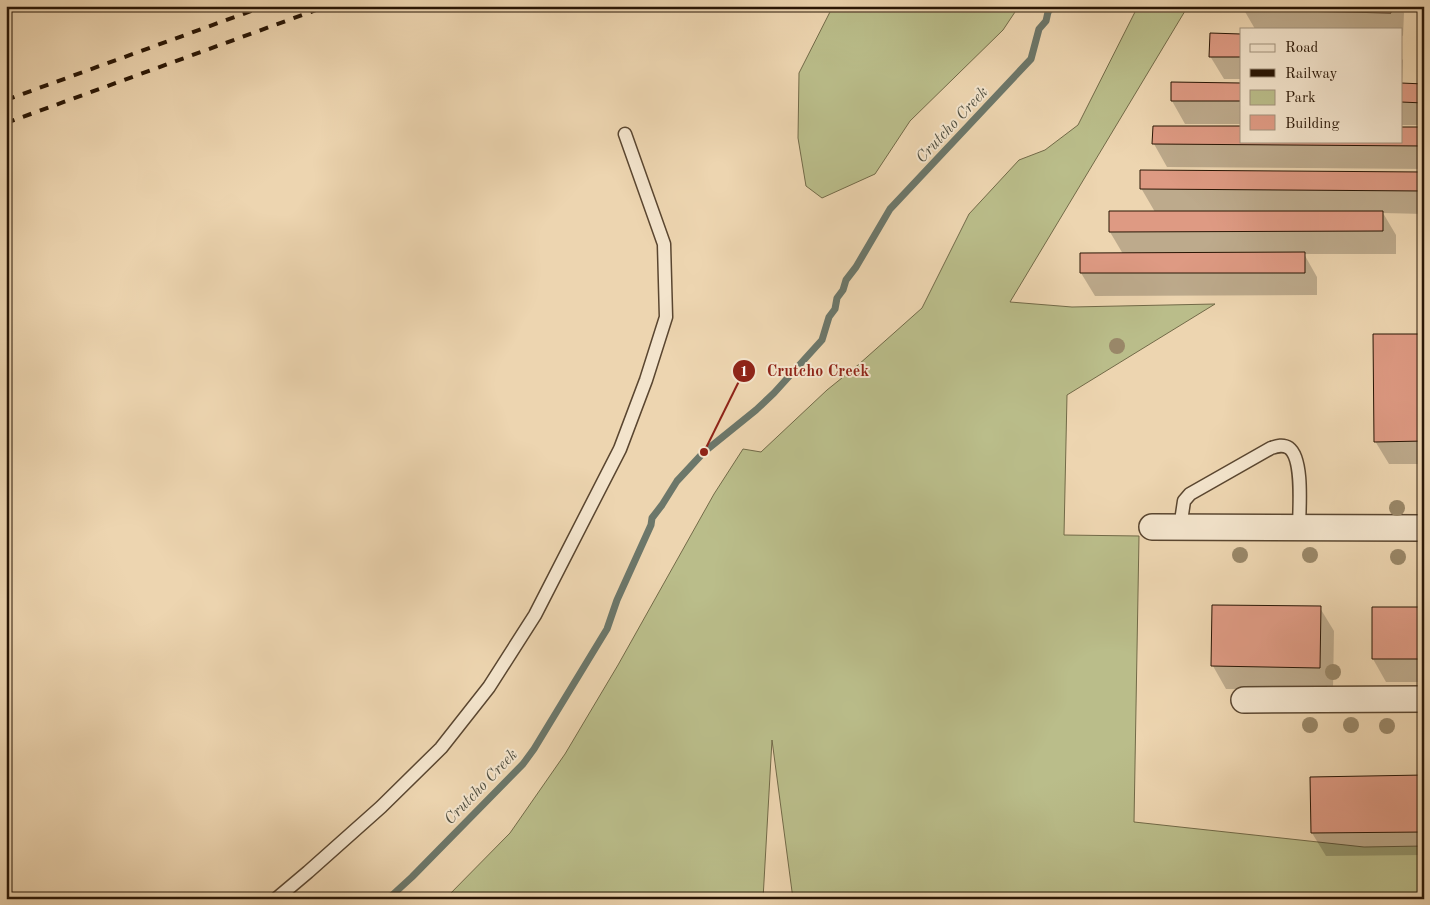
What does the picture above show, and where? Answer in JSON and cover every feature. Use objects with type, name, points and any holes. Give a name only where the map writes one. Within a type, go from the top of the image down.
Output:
[{"type":"street","points":[[1152,528],[1424,528]]},
{"type":"street","points":[[1244,700],[1424,699]]},
{"type":"lane","points":[[276,899],[374,813],[441,748],[489,687],[535,615],[620,449],[646,380],[666,317],[664,244],[625,134]]},
{"type":"lane","points":[[1180,528],[1184,501],[1190,494],[1271,448],[1281,445],[1290,448],[1295,457],[1298,473],[1299,528]]},
{"type":"green space","points":[[833,6],[1019,6],[1003,30],[910,121],[875,174],[822,198],[806,186],[798,138],[799,73]]},
{"type":"green space","points":[[1138,6],[1188,6],[1010,302],[1072,307],[1215,304],[1067,395],[1064,535],[1139,536],[1134,822],[1364,847],[1424,846],[1424,899],[793,899],[772,740],[763,899],[445,899],[510,833],[565,754],[618,665],[714,494],[743,449],[761,452],[827,390],[922,308],[969,214],[1019,160],[1045,150],[1078,125]]},
{"type":"building","points":[[1243,6],[1391,6],[1391,13],[1243,10]]},
{"type":"building","points":[[1210,33],[1240,34],[1240,57],[1209,57]]},
{"type":"building","points":[[1419,35],[1424,35],[1424,59],[1419,59]]},
{"type":"building","points":[[1171,82],[1240,83],[1240,101],[1171,101]]},
{"type":"building","points":[[1402,83],[1424,84],[1424,103],[1402,102]]},
{"type":"building","points":[[1153,126],[1240,126],[1240,142],[1402,142],[1402,127],[1424,127],[1424,146],[1152,144]]},
{"type":"building","points":[[1140,170],[1424,172],[1424,191],[1140,189]]},
{"type":"building","points":[[1109,211],[1383,211],[1383,231],[1109,232]]},
{"type":"building","points":[[1305,252],[1305,273],[1080,273],[1080,253]]},
{"type":"building","points":[[1373,334],[1424,334],[1424,441],[1374,442]]},
{"type":"building","points":[[1212,605],[1321,606],[1320,668],[1211,666]]},
{"type":"building","points":[[1372,607],[1424,607],[1424,659],[1372,659]]},
{"type":"building","points":[[1424,775],[1424,832],[1311,833],[1310,777]]},
{"type":"waterway","name":"Crutcho Creek","points":[[388,899],[523,764],[607,629],[617,600],[651,525],[652,518],[677,481],[704,452],[774,393],[822,340],[829,317],[835,309],[837,298],[843,290],[846,280],[856,267],[890,209],[1031,59],[1039,29],[1046,21],[1048,12],[1053,6]]},
{"type":"railway","points":[[6,100],[265,6]]},
{"type":"railway","points":[[6,123],[327,6]]},
{"type":"place","name":"Crutcho Creek","points":[[704,452]]}]
